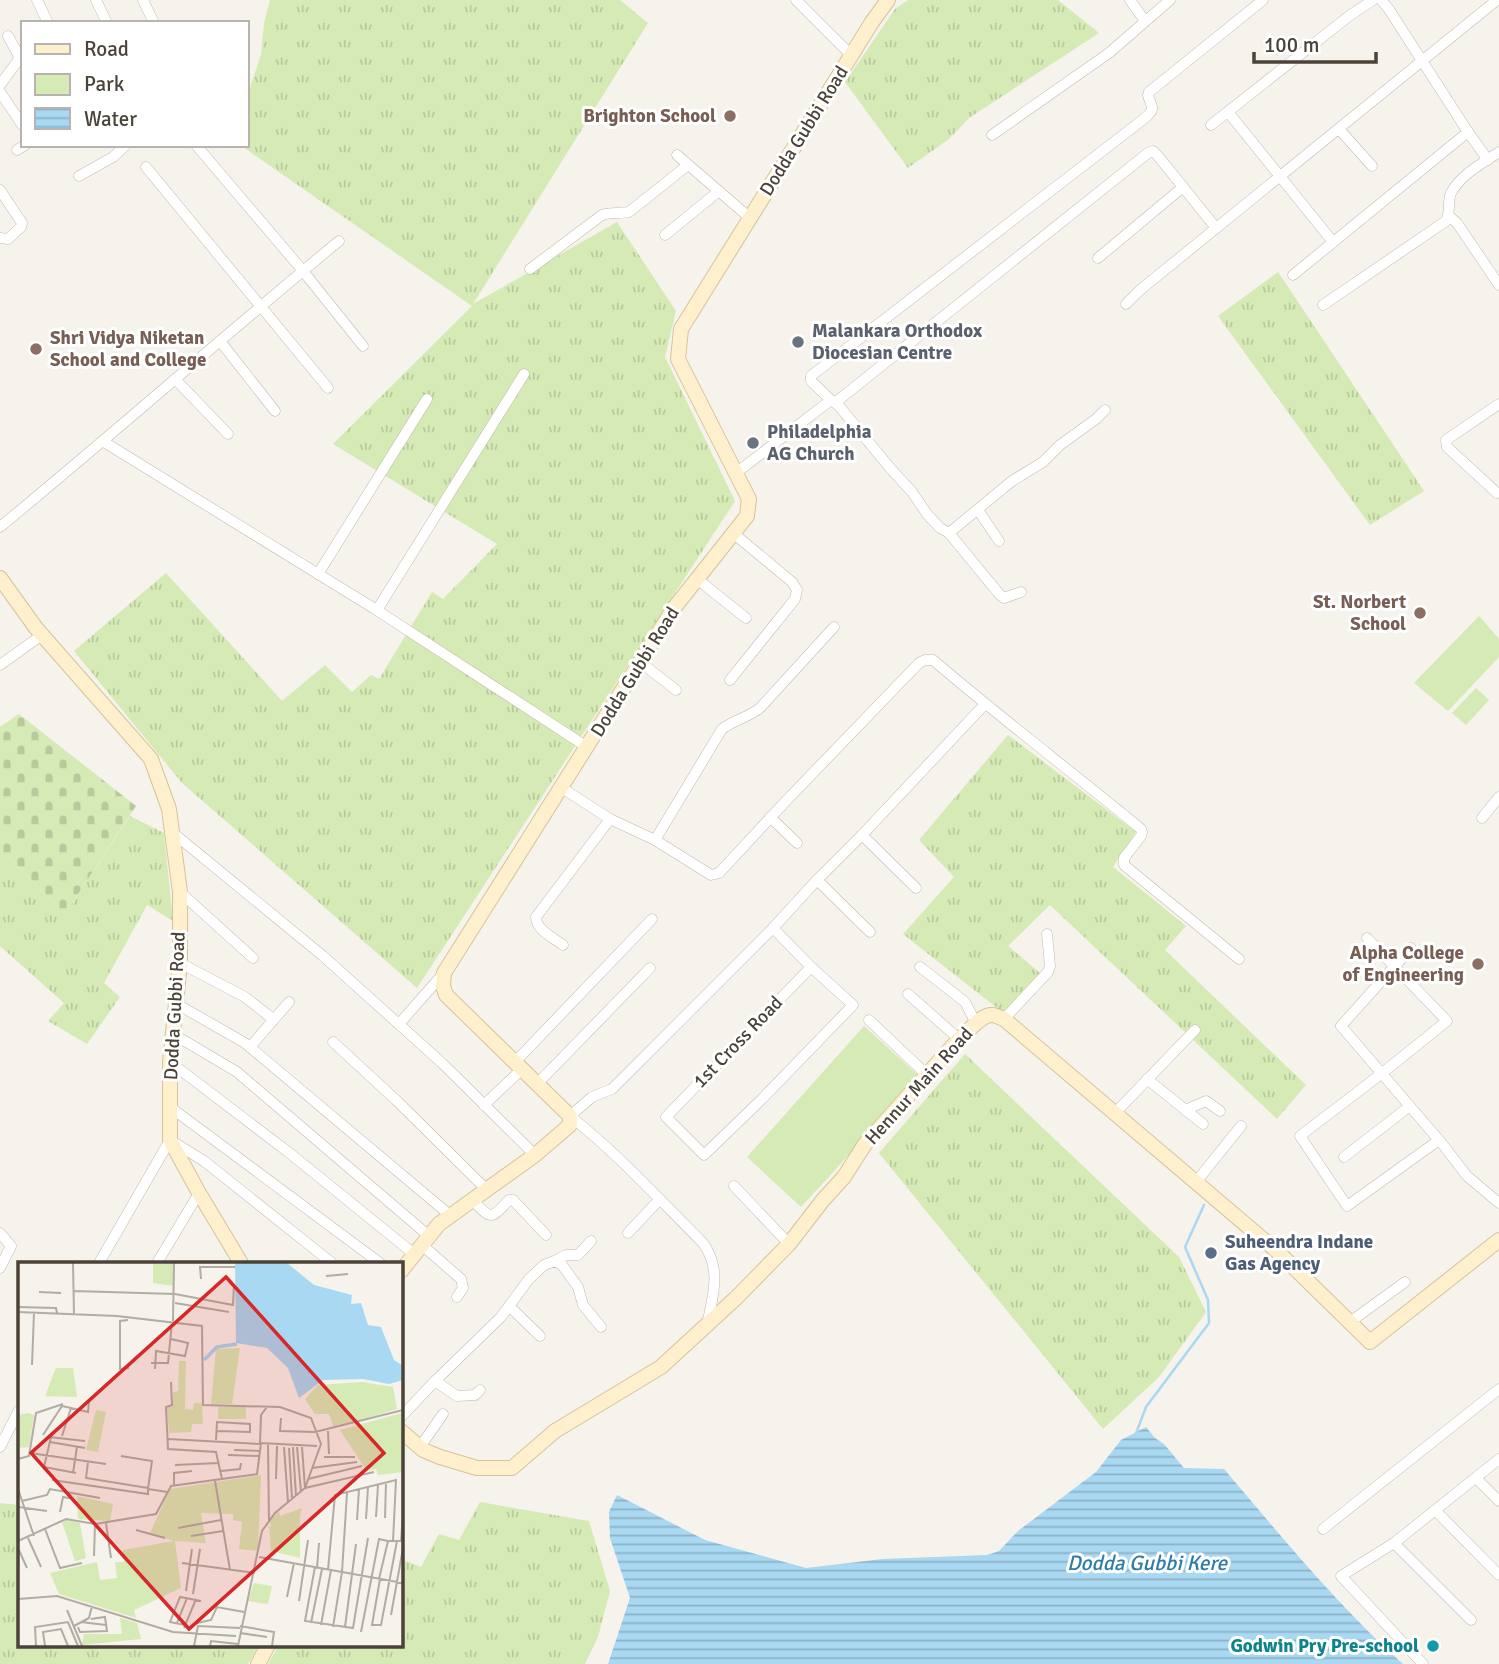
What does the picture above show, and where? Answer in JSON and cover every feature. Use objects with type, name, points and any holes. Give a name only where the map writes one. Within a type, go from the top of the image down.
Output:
[{"type":"main road","name":"Dodda Gubbi Road","points":[[444,973],[674,608],[747,516],[749,499],[678,359],[681,329],[888,0]]},
{"type":"main road","name":"Dodda Gubbi Road","points":[[0,578],[42,635],[151,759],[169,809],[180,892],[180,963],[170,1062],[170,1140],[235,1261]]},
{"type":"main road","points":[[402,1269],[439,1224],[535,1155],[570,1125],[570,1116],[446,995],[443,986],[444,973]]},
{"type":"main road","name":"Hennur Main Road","points":[[402,1432],[420,1447],[440,1457],[477,1468],[512,1468],[555,1431],[661,1367],[789,1244],[844,1177],[864,1144],[960,1039],[987,1016],[994,1015],[1004,1019]]},
{"type":"main road","points":[[1004,1019],[1278,1252],[1370,1342],[1499,1240]]},
{"type":"main road","points":[[258,1664],[267,1646]]},
{"type":"street","points":[[37,0],[47,21]]},
{"type":"street","points":[[96,0],[106,21]]},
{"type":"street","points":[[143,0],[153,21]]},
{"type":"street","points":[[796,0],[851,55]]},
{"type":"street","points":[[1130,0],[1145,21]]},
{"type":"street","points":[[992,135],[1108,53],[1170,0]]},
{"type":"street","points":[[1021,592],[1004,598],[1000,595],[949,533],[927,514],[912,492],[833,401],[811,381],[811,376],[1145,118],[1153,110],[1149,92],[1263,0]]},
{"type":"street","points":[[1211,125],[1373,0]]},
{"type":"street","points":[[1381,0],[1488,160]]},
{"type":"street","points":[[1126,304],[1140,289],[1497,0]]},
{"type":"street","points":[[0,85],[19,56],[8,37]]},
{"type":"street","points":[[0,92],[21,123]]},
{"type":"street","points":[[1228,112],[1333,242]]},
{"type":"street","points":[[1339,128],[1372,166]]},
{"type":"street","points":[[1293,275],[1468,132]]},
{"type":"street","points":[[108,147],[113,157]]},
{"type":"street","points":[[79,176],[113,157],[124,147]]},
{"type":"street","points":[[198,147],[363,346]]},
{"type":"street","points":[[736,473],[833,401],[1148,153],[1153,151],[1158,156],[1216,228]]},
{"type":"street","points":[[1323,305],[1446,221],[1449,216],[1449,196],[1455,187],[1499,152]]},
{"type":"street","points":[[677,155],[750,218]]},
{"type":"street","points":[[530,269],[602,215],[629,212],[688,165]]},
{"type":"street","points":[[146,167],[328,388]]},
{"type":"street","points":[[1097,258],[1183,187]]},
{"type":"street","points":[[0,190],[22,223],[8,239],[0,237]]},
{"type":"street","points":[[665,235],[719,191]]},
{"type":"street","points":[[1449,216],[1457,223],[1499,285]]},
{"type":"street","points":[[0,527],[340,241]]},
{"type":"street","points":[[220,341],[275,411]]},
{"type":"street","points":[[377,610],[524,374]]},
{"type":"street","points":[[176,379],[228,435]]},
{"type":"street","points":[[318,574],[427,399]]},
{"type":"street","points":[[1496,493],[1447,447],[1446,440],[1499,404]]},
{"type":"street","points":[[949,533],[1012,481],[1043,462],[1060,445],[1105,410]]},
{"type":"street","points":[[104,442],[377,610],[587,747]]},
{"type":"street","points":[[978,510],[999,541]]},
{"type":"street","points":[[730,680],[795,599],[797,590],[792,582],[733,533]]},
{"type":"street","points":[[697,579],[746,618]]},
{"type":"street","points":[[655,841],[722,729],[761,708],[834,626]]},
{"type":"street","points":[[0,665],[42,635]]},
{"type":"street","points":[[562,788],[610,819],[715,875],[919,663],[933,660],[1141,829],[1141,836],[1124,858],[1124,865],[1239,959]]},
{"type":"street","points":[[640,662],[676,690]]},
{"type":"street","points":[[707,1325],[715,1283],[714,1262],[704,1243],[570,1116],[592,1097],[612,1089],[773,928],[985,704]]},
{"type":"street","points":[[1482,818],[1499,797]]},
{"type":"street","points":[[770,817],[797,843]]},
{"type":"street","points":[[563,946],[540,928],[536,917],[610,819]]},
{"type":"street","points":[[171,832],[323,956],[442,1063],[535,1155]]},
{"type":"street","points":[[862,835],[916,888]]},
{"type":"street","points":[[817,880],[870,932]]},
{"type":"street","points":[[180,892],[253,958]]},
{"type":"street","points":[[484,1105],[652,919]]},
{"type":"street","points":[[773,928],[811,967]]},
{"type":"street","points":[[1004,1019],[1048,972],[1050,966],[1047,934]]},
{"type":"street","points":[[1367,939],[1447,1021],[1300,1136],[1347,1206],[1439,1140]]},
{"type":"street","points":[[1411,948],[1341,1026],[1439,1140],[1466,1176],[1499,1203]]},
{"type":"street","points":[[180,963],[254,1002],[273,1019]]},
{"type":"street","name":"1st Cross Road","points":[[811,967],[853,1005],[704,1155],[666,1117],[811,967]]},
{"type":"street","points":[[920,967],[965,1002],[976,1023]]},
{"type":"street","points":[[537,1084],[650,968]]},
{"type":"street","points":[[399,1024],[444,973]]},
{"type":"street","points":[[908,994],[960,1039]]},
{"type":"street","points":[[250,1047],[289,1002]]},
{"type":"street","points":[[175,1003],[250,1047],[451,1216]]},
{"type":"street","points":[[869,1020],[927,1075]]},
{"type":"street","points":[[1115,1114],[1195,1030]]},
{"type":"street","points":[[173,1034],[237,1072],[461,1279],[463,1288],[457,1297]]},
{"type":"street","points":[[333,1042],[487,1190]]},
{"type":"street","points":[[170,1062],[292,1155],[422,1245]]},
{"type":"street","points":[[1147,1079],[1203,1124]]},
{"type":"street","points":[[1185,1110],[1206,1101],[1220,1111]]},
{"type":"street","points":[[1344,1157],[1410,1106]]},
{"type":"street","points":[[170,1107],[379,1262]]},
{"type":"street","points":[[1196,1182],[1241,1126]]},
{"type":"street","points":[[100,1262],[170,1140],[204,1161],[331,1262]]},
{"type":"street","points":[[734,1186],[789,1244]]},
{"type":"street","points":[[158,1262],[199,1193]]},
{"type":"street","points":[[472,1200],[491,1216],[509,1200],[513,1200],[546,1235]]},
{"type":"street","points":[[628,1233],[659,1200]]},
{"type":"street","points":[[0,1233],[11,1246],[0,1268]]},
{"type":"street","points":[[402,1416],[501,1317],[529,1279],[544,1265],[566,1255],[578,1255],[591,1241]]},
{"type":"street","points":[[555,1261],[562,1265],[578,1287],[583,1305],[601,1327]]},
{"type":"street","points":[[1350,1322],[1405,1282]]},
{"type":"street","points":[[509,1306],[540,1336]]},
{"type":"street","points":[[435,1381],[457,1396],[475,1395],[480,1390]]},
{"type":"street","points":[[1323,1529],[1499,1389]]},
{"type":"street","points":[[0,1447],[18,1412]]},
{"type":"street","points":[[420,1447],[443,1414]]},
{"type":"street","points":[[1423,1664],[1341,1576],[1394,1543],[1499,1459]]},
{"type":"street","points":[[1476,1478],[1499,1501]]},
{"type":"street","points":[[1435,1510],[1499,1575]]},
{"type":"street","points":[[1394,1543],[1471,1619]]},
{"type":"green space","points":[[270,0],[620,0],[648,23],[473,304],[617,222],[676,311],[665,357],[735,501],[417,988],[182,783],[74,651],[166,573],[282,701],[325,665],[352,692],[371,675],[379,679],[432,592],[443,599],[497,544],[333,444],[472,306],[243,147],[248,147],[248,93],[261,55],[264,23]]},
{"type":"green space","points":[[908,0],[1058,0],[1099,33],[969,118],[949,139],[908,168],[845,82],[895,9]]},
{"type":"green space","points":[[1278,272],[1424,491],[1370,525],[1218,316]]},
{"type":"green space","points":[[1479,616],[1499,639],[1499,657],[1448,711],[1414,683]]},
{"type":"green space","points":[[1476,688],[1489,700],[1466,725],[1452,713]]},
{"type":"green space","points":[[19,714],[136,806],[65,914],[0,849],[0,727]]},
{"type":"green space","points":[[1008,735],[1136,832],[1113,867],[1186,926],[1165,950],[1306,1085],[1277,1119],[1050,905],[1008,946],[1041,974],[1006,1015],[903,934],[954,877],[919,840]]},
{"type":"green space","points":[[130,816],[164,833],[173,921],[147,905],[104,983],[120,997],[87,1044],[48,1021],[64,1003],[0,946],[0,849],[65,914]]},
{"type":"green space","points":[[864,1026],[920,1077],[801,1207],[747,1157]]},
{"type":"green space","points":[[965,1054],[1179,1257],[1206,1312],[1159,1377],[1103,1429],[879,1153]]},
{"type":"green space","points":[[480,1502],[589,1521],[610,1591],[598,1637],[585,1664],[268,1664],[278,1646],[402,1646],[402,1559],[421,1567],[439,1534],[459,1540]]},
{"type":"green space","points":[[0,1503],[18,1505],[18,1646],[258,1646],[248,1664],[0,1664]]},
{"type":"water","name":"Dodda Gubbi Kere","points":[[1146,1427],[1184,1468],[1224,1469],[1332,1594],[1403,1664],[608,1664],[630,1598],[610,1538],[609,1512],[617,1495],[705,1540],[806,1568],[882,1559],[987,1555],[999,1551],[1018,1531],[1096,1472],[1121,1440]]},
{"type":"waterway","points":[[1135,1436],[1146,1407],[1209,1323],[1208,1300],[1185,1247],[1204,1205]]},
{"type":"place","name":"Brighton School","points":[[730,116]]},
{"type":"place","name":"Malankara Orthodox Diocesian Centre","points":[[798,342]]},
{"type":"place","name":"Shri Vidya Niketan School and College","points":[[36,349]]},
{"type":"place","name":"Philadelphia AG Church","points":[[753,443]]},
{"type":"place","name":"St. Norbert School","points":[[1420,613]]},
{"type":"place","name":"Alpha College of Engineering","points":[[1478,964]]},
{"type":"place","name":"Suheendra Indane Gas Agency","points":[[1211,1253]]},
{"type":"place","name":"Godwin Pry Pre-school","points":[[1433,1646]]}]
